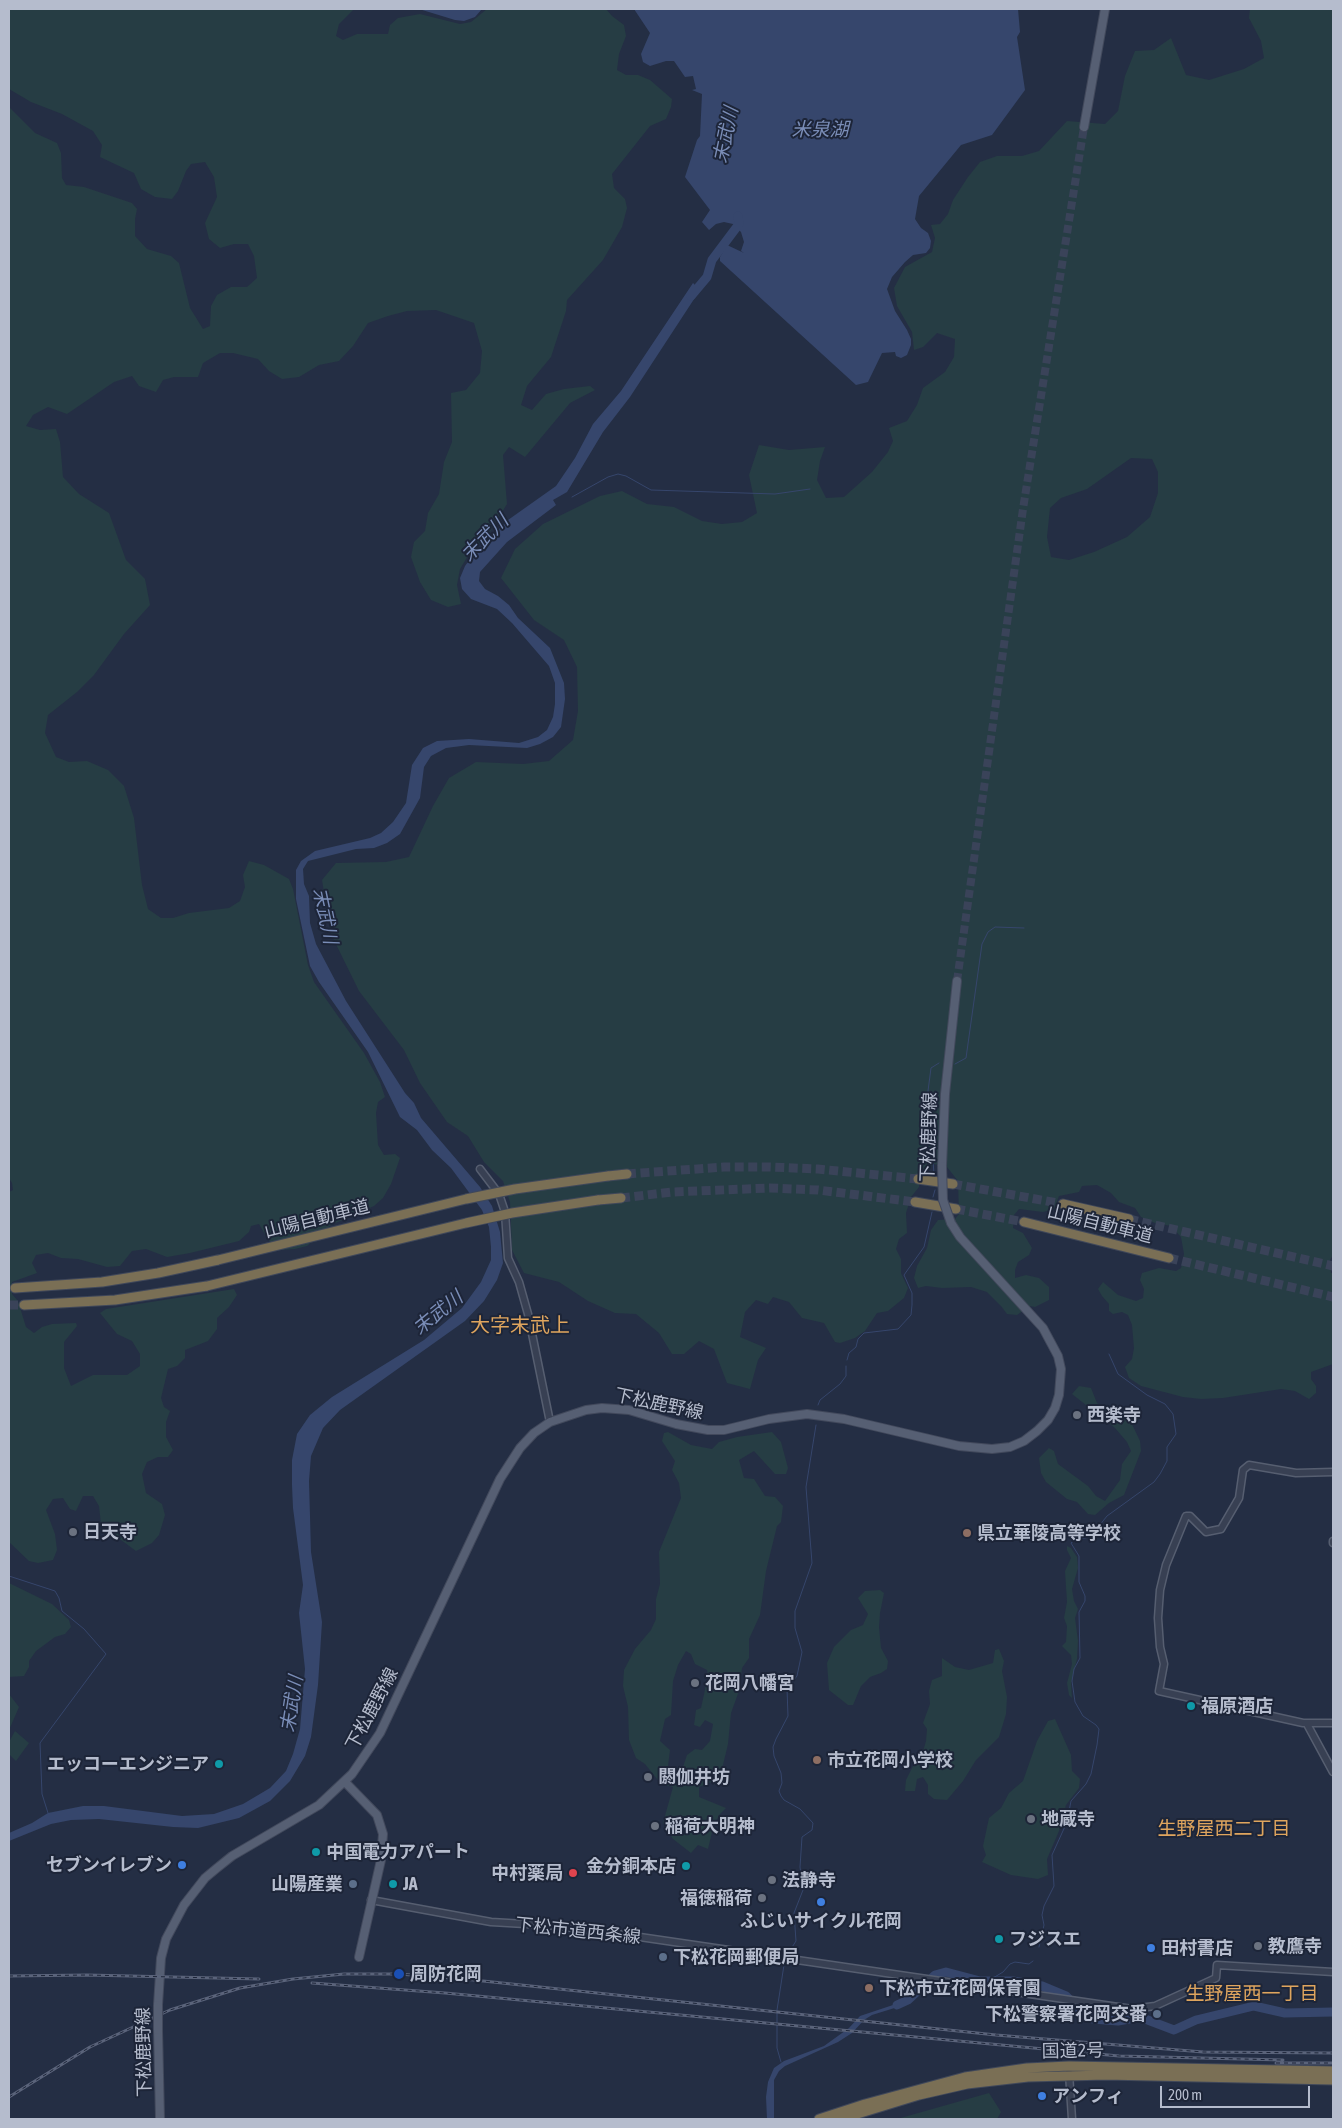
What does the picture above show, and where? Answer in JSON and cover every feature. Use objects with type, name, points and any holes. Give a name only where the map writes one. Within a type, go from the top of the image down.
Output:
[{"type":"highway","name":"山陽自動車道","points":[[15,1288],[102,1282],[158,1273],[466,1199],[524,1188],[627,1174]]},
{"type":"highway","points":[[918,1179],[953,1184]]},
{"type":"highway","points":[[24,1305],[114,1300],[206,1286],[457,1225],[512,1214],[621,1198]]},
{"type":"highway","points":[[915,1202],[956,1209]]},
{"type":"highway","name":"山陽自動車道","points":[[1063,1204],[1129,1219]]},
{"type":"highway","name":"山陽自動車道","points":[[1024,1222],[1169,1258]]},
{"type":"highway","name":"国道2号","points":[[819,2119],[865,2104],[964,2077],[1018,2069],[1333,2071]]},
{"type":"highway","name":"国道2号","points":[[841,2119],[919,2095],[967,2084],[1069,2070],[1333,2080]]},
{"type":"main road","points":[[1084,127],[1105,9]]},
{"type":"main road","name":"下松鹿野線","points":[[160,2119],[159,1968],[166,1939],[174,1921],[205,1878],[232,1856],[302,1817],[345,1782],[361,1763],[380,1733],[500,1479],[520,1448],[534,1433],[550,1422],[586,1410],[602,1408],[628,1410],[676,1424],[708,1430],[724,1430],[769,1419],[806,1414],[844,1419],[966,1448],[992,1450],[1024,1441],[1042,1426],[1055,1408],[1061,1382],[1061,1369],[1058,1356],[1043,1328],[960,1237],[951,1223],[943,1200],[942,1166],[945,1094],[958,981]]},
{"type":"main road","points":[[345,1782],[374,1811],[381,1824],[383,1834],[382,1860],[359,1957]]},
{"type":"street","points":[[480,1168],[499,1194],[505,1212],[508,1258],[519,1282],[528,1314],[550,1422]]},
{"type":"street","points":[[1333,1472],[1296,1473],[1253,1465],[1245,1468],[1239,1498],[1221,1529],[1206,1532],[1190,1516],[1186,1516],[1166,1565],[1158,1608],[1160,1647],[1164,1664],[1159,1691],[1307,1724],[1333,1723]]},
{"type":"street","points":[[1307,1724],[1333,1772]]},
{"type":"street","name":"下松市道西条線","points":[[371,1900],[491,1922],[560,1926],[1081,2003],[1143,2009],[1181,1995],[1216,1978],[1217,1965],[1333,1972]]},
{"type":"street","points":[[1069,2070],[1072,2119]]},
{"type":"shaded area","points":[[9,9],[354,9],[339,24],[336,36],[343,40],[357,34],[388,34],[390,25],[398,18],[420,14],[460,24],[471,22],[487,9],[606,9],[624,25],[626,36],[619,54],[617,70],[626,75],[638,75],[650,80],[672,99],[666,119],[650,126],[612,174],[614,188],[625,199],[627,208],[622,227],[603,260],[567,300],[566,311],[551,357],[527,386],[521,405],[532,410],[546,394],[564,389],[590,386],[595,390],[570,403],[525,457],[509,447],[503,455],[507,504],[488,535],[469,554],[460,569],[457,585],[461,604],[448,607],[431,600],[420,582],[411,557],[414,542],[425,531],[428,513],[439,494],[444,462],[452,442],[451,393],[466,390],[480,373],[482,351],[474,323],[436,310],[407,311],[388,316],[368,323],[353,346],[339,361],[319,365],[299,377],[282,379],[269,371],[258,359],[233,353],[220,353],[203,363],[198,377],[174,377],[163,380],[156,392],[139,386],[132,376],[114,382],[67,414],[48,407],[33,415],[26,426],[40,430],[56,429],[60,442],[63,477],[79,494],[109,513],[126,560],[145,579],[150,605],[124,634],[94,675],[77,692],[48,715],[45,733],[56,757],[69,762],[87,761],[108,770],[124,786],[134,818],[142,885],[148,909],[161,918],[173,918],[189,913],[229,908],[240,901],[245,887],[243,875],[249,861],[264,865],[289,879],[293,889],[308,965],[314,982],[364,1053],[380,1082],[385,1097],[378,1102],[376,1113],[378,1145],[384,1155],[395,1154],[400,1158],[391,1184],[383,1198],[374,1206],[331,1225],[307,1246],[278,1250],[267,1238],[259,1224],[251,1226],[249,1232],[239,1241],[190,1253],[167,1257],[146,1249],[132,1251],[120,1266],[107,1267],[78,1259],[61,1258],[48,1253],[36,1255],[32,1263],[37,1273],[12,1282],[12,1294],[18,1301],[26,1327],[34,1333],[42,1327],[52,1324],[76,1323],[77,1326],[64,1342],[64,1368],[71,1386],[93,1375],[127,1375],[140,1366],[140,1354],[132,1341],[117,1334],[100,1313],[106,1309],[234,1289],[237,1295],[229,1307],[217,1318],[217,1329],[208,1341],[185,1350],[185,1358],[177,1366],[168,1369],[161,1398],[164,1407],[170,1411],[166,1422],[166,1437],[173,1450],[168,1457],[158,1457],[147,1462],[142,1474],[146,1493],[162,1504],[165,1515],[159,1535],[152,1543],[136,1551],[101,1524],[99,1506],[93,1496],[83,1496],[76,1511],[70,1509],[63,1498],[53,1499],[46,1510],[55,1534],[57,1550],[53,1560],[38,1563],[29,1561],[9,1542],[9,1192],[13,1190],[9,1178],[9,107],[35,133],[57,143],[61,153],[62,178],[66,185],[84,187],[132,203],[137,209],[135,236],[147,249],[171,256],[179,263],[190,308],[203,329],[210,326],[211,306],[217,295],[231,287],[247,287],[257,278],[254,256],[248,244],[234,244],[220,248],[209,239],[205,223],[217,197],[214,177],[205,162],[191,164],[172,199],[155,197],[141,189],[134,173],[100,157],[102,145],[93,131],[62,114],[31,102],[9,89]]},
{"type":"shaded area","points":[[1250,9],[1333,9],[1333,1255],[1330,1260],[1331,1273],[1333,1273],[1333,1364],[1311,1372],[1311,1379],[1316,1386],[1316,1393],[1309,1399],[1295,1391],[1281,1389],[1223,1398],[1201,1399],[1183,1397],[1141,1386],[1129,1378],[1125,1367],[1132,1359],[1134,1348],[1132,1325],[1128,1315],[1122,1312],[1113,1314],[1109,1311],[1109,1304],[1098,1289],[1103,1282],[1118,1295],[1136,1301],[1143,1298],[1144,1289],[1140,1280],[1142,1273],[1159,1268],[1176,1271],[1181,1268],[1184,1254],[1181,1237],[1171,1226],[1155,1223],[1141,1217],[1135,1208],[1119,1202],[1111,1193],[1097,1185],[1082,1186],[1079,1192],[1059,1196],[1054,1209],[1043,1212],[1019,1209],[1014,1215],[1013,1228],[1023,1233],[1032,1248],[1029,1255],[1018,1262],[1015,1278],[1026,1275],[1039,1278],[1049,1287],[1049,1300],[1035,1307],[1030,1306],[1017,1315],[1007,1314],[987,1292],[971,1287],[942,1288],[926,1286],[918,1288],[914,1278],[917,1266],[927,1248],[931,1230],[938,1220],[955,1219],[959,1214],[958,1181],[947,1167],[934,1164],[920,1176],[919,1187],[911,1197],[906,1213],[907,1233],[899,1239],[896,1249],[901,1259],[901,1273],[908,1288],[904,1298],[888,1311],[877,1313],[865,1331],[855,1338],[840,1343],[835,1342],[824,1323],[802,1318],[789,1302],[773,1297],[768,1304],[756,1300],[745,1312],[740,1337],[766,1348],[758,1360],[750,1389],[727,1383],[714,1349],[699,1341],[684,1354],[672,1354],[659,1333],[636,1314],[615,1313],[588,1301],[559,1282],[524,1273],[512,1250],[510,1202],[503,1181],[484,1162],[468,1136],[447,1122],[420,1083],[404,1050],[359,991],[331,934],[322,880],[336,863],[386,862],[409,857],[433,806],[449,778],[476,762],[523,764],[549,761],[573,740],[578,711],[577,667],[564,640],[534,620],[501,578],[515,549],[543,524],[600,496],[622,491],[647,504],[674,507],[702,521],[722,524],[742,522],[757,513],[749,475],[759,445],[789,450],[825,447],[820,461],[817,480],[826,498],[844,497],[872,472],[888,452],[893,441],[889,428],[907,421],[917,405],[923,388],[945,372],[954,357],[955,339],[937,333],[923,347],[914,350],[912,332],[897,306],[894,288],[905,267],[932,252],[935,238],[931,225],[940,224],[948,214],[953,200],[980,162],[997,156],[1022,156],[1039,151],[1067,121],[1105,124],[1118,111],[1125,76],[1135,51],[1154,50],[1171,38],[1186,75],[1209,80],[1244,69],[1264,58],[1261,41],[1249,18]],"holes":[[[1131,458],[1152,459],[1158,472],[1158,493],[1150,517],[1127,537],[1094,552],[1069,560],[1051,557],[1047,537],[1050,508],[1061,498],[1087,489]]]},
{"type":"shaded area","points":[[1079,1386],[1091,1388],[1097,1403],[1105,1410],[1111,1408],[1129,1418],[1140,1441],[1141,1451],[1124,1495],[1109,1503],[1095,1515],[1088,1514],[1077,1502],[1067,1499],[1046,1482],[1041,1473],[1039,1458],[1049,1448],[1054,1451],[1058,1464],[1088,1486],[1096,1496],[1105,1501],[1120,1480],[1122,1464],[1131,1451],[1127,1442],[1115,1428],[1072,1394]]},
{"type":"shaded area","points":[[668,1432],[691,1445],[712,1449],[719,1442],[737,1437],[772,1432],[781,1442],[788,1468],[786,1474],[775,1474],[754,1451],[739,1460],[744,1478],[754,1479],[765,1496],[775,1497],[783,1506],[781,1522],[777,1526],[766,1571],[760,1615],[749,1639],[749,1658],[742,1668],[739,1691],[731,1713],[728,1744],[723,1765],[712,1782],[699,1787],[699,1797],[726,1808],[719,1815],[713,1828],[708,1849],[698,1845],[691,1853],[673,1839],[663,1823],[673,1787],[661,1784],[645,1764],[636,1758],[629,1740],[628,1707],[623,1686],[624,1670],[635,1649],[651,1630],[656,1619],[656,1599],[660,1584],[659,1552],[681,1498],[679,1483],[672,1470],[675,1461],[662,1441],[664,1433]],"holes":[[[686,1651],[691,1654],[695,1664],[707,1670],[708,1676],[701,1708],[696,1710],[694,1725],[700,1727],[705,1720],[713,1724],[710,1741],[702,1750],[695,1749],[687,1755],[682,1770],[668,1766],[670,1750],[660,1741],[665,1719],[671,1715],[673,1681],[678,1665]]]},
{"type":"shaded area","points":[[1067,1546],[1071,1548],[1077,1557],[1078,1568],[1072,1589],[1074,1601],[1078,1609],[1075,1618],[1078,1641],[1077,1659],[1071,1683],[1072,1698],[1069,1695],[1067,1683],[1072,1664],[1071,1655],[1062,1646],[1066,1642],[1067,1626],[1064,1618],[1067,1602],[1065,1571],[1071,1558]]},
{"type":"shaded area","points":[[9,1583],[52,1604],[69,1620],[71,1627],[65,1634],[55,1637],[36,1651],[29,1661],[29,1667],[24,1676],[9,1677]]},
{"type":"shaded area","points":[[880,1590],[884,1593],[879,1627],[881,1648],[888,1661],[887,1669],[870,1677],[861,1686],[853,1705],[848,1705],[829,1690],[827,1663],[834,1647],[851,1630],[863,1625],[868,1614],[858,1598],[865,1591]]},
{"type":"shaded area","points":[[999,1649],[1004,1661],[1002,1671],[1007,1697],[1006,1714],[999,1737],[976,1760],[963,1781],[947,1800],[934,1799],[928,1794],[928,1785],[923,1777],[917,1779],[915,1791],[905,1791],[906,1780],[916,1760],[922,1755],[926,1741],[927,1729],[923,1723],[930,1704],[929,1691],[932,1680],[942,1676],[942,1658],[955,1667],[969,1670],[993,1663],[995,1650]]},
{"type":"shaded area","points":[[9,1694],[19,1707],[9,1730]]},
{"type":"shaded area","points":[[1055,1719],[1071,1755],[1072,1771],[1080,1779],[1079,1788],[1066,1805],[1059,1831],[1047,1859],[1048,1875],[1038,1879],[1011,1875],[982,1862],[986,1855],[983,1846],[989,1818],[1001,1808],[1009,1793],[1023,1781],[1037,1741],[1048,1721]]},
{"type":"shaded area","points":[[15,1731],[29,1743],[16,1761],[9,1754],[9,1742]]},
{"type":"shaded area","points":[[989,2093],[1001,2112],[997,2119],[897,2119]]},
{"type":"water","points":[[419,9],[482,9],[475,17],[464,21]]},
{"type":"water","name":"米泉湖","points":[[634,9],[1018,9],[1020,32],[1017,37],[1025,90],[992,135],[961,145],[919,196],[915,219],[921,228],[928,233],[931,241],[930,248],[926,253],[913,255],[905,262],[892,277],[887,289],[895,311],[911,339],[907,355],[901,358],[896,356],[895,352],[882,353],[868,382],[856,385],[720,261],[720,257],[727,245],[744,253],[741,251],[744,242],[741,232],[733,224],[724,222],[716,224],[709,230],[702,222],[710,210],[685,177],[700,136],[702,94],[692,90],[696,89],[693,76],[685,77],[674,61],[666,61],[650,66],[643,62],[641,54],[650,33]]},
{"type":"water","points":[[693,283],[700,290],[630,397],[603,432],[567,492],[553,500],[556,505],[507,542],[480,572],[479,581],[485,589],[509,605],[518,618],[550,648],[564,683],[565,699],[561,727],[553,737],[527,748],[469,745],[446,748],[431,756],[424,767],[420,798],[400,834],[387,843],[374,848],[356,849],[308,861],[303,869],[304,884],[309,896],[310,923],[316,944],[346,1001],[405,1093],[414,1103],[421,1118],[480,1187],[492,1206],[500,1232],[503,1263],[497,1280],[484,1301],[465,1321],[340,1410],[323,1428],[311,1456],[309,1481],[311,1552],[322,1622],[318,1685],[311,1737],[305,1756],[290,1781],[270,1801],[239,1818],[198,1828],[99,1819],[71,1820],[51,1824],[9,1841],[9,1833],[32,1823],[48,1813],[83,1806],[104,1806],[182,1816],[214,1814],[243,1804],[270,1788],[286,1771],[300,1729],[305,1669],[299,1613],[303,1585],[293,1508],[292,1485],[292,1460],[297,1434],[310,1415],[332,1397],[424,1340],[462,1308],[481,1282],[491,1260],[489,1227],[482,1210],[451,1168],[432,1150],[417,1130],[400,1117],[368,1052],[310,966],[296,899],[296,870],[301,861],[315,851],[370,838],[381,833],[393,822],[406,803],[412,765],[423,748],[437,741],[469,739],[519,743],[538,737],[547,730],[553,717],[555,704],[555,683],[549,666],[512,623],[497,609],[471,599],[462,589],[460,578],[465,566],[473,555],[508,520],[556,486],[575,458],[593,424],[621,391]]},
{"type":"water","points":[[908,2000],[901,2006],[872,2015],[864,2020],[852,2033],[838,2042],[785,2066],[779,2071],[774,2080],[774,2119],[767,2119],[766,2097],[768,2082],[774,2068],[784,2061],[824,2046],[849,2028],[860,2016]]},
{"type":"waterway","name":"末武川","points":[[691,296],[707,277],[712,260],[739,224],[738,216]]},
{"type":"waterway","points":[[572,497],[608,477],[618,474],[626,476],[651,490],[775,494],[810,489]]},
{"type":"waterway","points":[[955,1064],[966,1058],[982,944],[988,932],[995,927],[1024,928]]},
{"type":"waterway","points":[[934,1174],[928,1091],[931,1068],[939,1063]]},
{"type":"waterway","points":[[933,1197],[935,1190]]},
{"type":"waterway","points":[[847,1360],[849,1353],[856,1347],[858,1339],[864,1333],[898,1329],[911,1315],[912,1293],[904,1275],[924,1247],[932,1212]]},
{"type":"waterway","points":[[1099,1534],[1099,1526],[1107,1516],[1154,1482],[1167,1461],[1167,1447],[1176,1434],[1173,1414],[1165,1404],[1147,1395],[1118,1374],[1109,1354]]},
{"type":"waterway","points":[[818,1405],[820,1400],[840,1384],[846,1376],[846,1366]]},
{"type":"waterway","points":[[787,1955],[796,1941],[794,1913],[803,1890],[800,1867],[802,1837],[812,1830],[813,1823],[800,1809],[784,1800],[781,1796],[779,1791],[782,1783],[781,1773],[774,1756],[773,1747],[788,1716],[787,1689],[797,1676],[802,1652],[795,1628],[795,1611],[812,1563],[806,1487],[816,1425]]},
{"type":"waterway","points":[[1039,1947],[1044,1925],[1042,1915],[1044,1906],[1054,1886],[1052,1855],[1067,1822],[1071,1801],[1086,1784],[1091,1774],[1097,1745],[1099,1729],[1083,1716],[1075,1702],[1072,1681],[1074,1669],[1080,1658],[1079,1612],[1085,1601],[1085,1596],[1079,1582],[1079,1556],[1071,1543],[1075,1540],[1094,1536]]},
{"type":"waterway","points":[[9,1576],[55,1591],[62,1611],[84,1629],[106,1654],[40,1743],[42,1794],[48,1813]]},
{"type":"waterway","points":[[988,1981],[1003,1972],[1010,1964],[1015,1962],[1029,1964],[1033,1961]]},
{"type":"waterway","points":[[781,2062],[777,2048],[777,2010],[784,1965]]},
{"type":"waterway","points":[[897,2005],[908,2000],[935,1975],[946,1972],[980,1981],[1013,1981],[1042,1986],[1066,1996],[1081,2011],[1093,2019],[1118,2021],[1135,2018],[1145,2019],[1174,2030],[1196,2020],[1254,2006],[1285,2013],[1333,2012]]},
{"type":"tunnel","points":[[957,981],[1023,509],[1084,127]]},
{"type":"tunnel","points":[[627,1174],[724,1167],[770,1167],[818,1169],[918,1179]]},
{"type":"tunnel","points":[[953,1184],[1063,1204]]},
{"type":"tunnel","points":[[621,1198],[672,1192],[770,1188],[818,1190],[915,1202]]},
{"type":"tunnel","points":[[956,1209],[1024,1222]]},
{"type":"tunnel","points":[[1129,1219],[1333,1266]]},
{"type":"tunnel","points":[[1169,1258],[1333,1297]]},
{"type":"tunnel","points":[[9,1305],[24,1305]]},
{"type":"railway","points":[[9,2097],[90,2047],[170,2010],[240,1988],[293,1979],[344,1974],[399,1974],[464,1979],[996,2035],[1203,2052],[1333,2053]]},
{"type":"railway","points":[[9,1976],[87,1975],[259,1979]]},
{"type":"railway","points":[[312,1983],[445,1993],[1119,2056],[1283,2060]]},
{"type":"railway","points":[[1276,2063],[1333,2063]]},
{"type":"place","name":"西楽寺","points":[[1077,1415]]},
{"type":"place","name":"日天寺","points":[[73,1532]]},
{"type":"place","name":"県立華陵高等学校","points":[[967,1533]]},
{"type":"place","name":"花岡八幡宮","points":[[695,1683]]},
{"type":"place","name":"福原酒店","points":[[1191,1706]]},
{"type":"place","name":"市立花岡小学校","points":[[817,1760]]},
{"type":"place","name":"エッコーエンジニア","points":[[219,1764]]},
{"type":"place","name":"閼伽井坊","points":[[648,1777]]},
{"type":"place","name":"地蔵寺","points":[[1031,1819]]},
{"type":"place","name":"稲荷大明神","points":[[655,1826]]},
{"type":"place","name":"中国電力アパート","points":[[316,1852]]},
{"type":"place","name":"セブンイレブン","points":[[182,1865]]},
{"type":"place","name":"金分銅本店","points":[[686,1866]]},
{"type":"place","name":"中村薬局","points":[[573,1873]]},
{"type":"place","name":"法静寺","points":[[772,1880]]},
{"type":"place","name":"山陽産業","points":[[353,1884]]},
{"type":"place","name":"JA","points":[[393,1884]]},
{"type":"place","name":"福徳稲荷","points":[[762,1898]]},
{"type":"place","name":"ふじいサイクル花岡","points":[[821,1902]]},
{"type":"place","name":"フジスエ","points":[[999,1939]]},
{"type":"place","name":"教鷹寺","points":[[1258,1946]]},
{"type":"place","name":"田村書店","points":[[1151,1948]]},
{"type":"place","name":"下松花岡郵便局","points":[[663,1957]]},
{"type":"place","name":"周防花岡","points":[[399,1974]]},
{"type":"place","name":"下松市立花岡保育園","points":[[869,1988]]},
{"type":"place","name":"下松警察署花岡交番","points":[[1157,2014]]},
{"type":"place","name":"アンフィ","points":[[1042,2096]]},
{"type":"district","name":"大字末武上","points":[[520,1326]]},
{"type":"district","name":"生野屋西二丁目","points":[[1224,1829]]},
{"type":"district","name":"生野屋西一丁目","points":[[1252,1994]]}]
